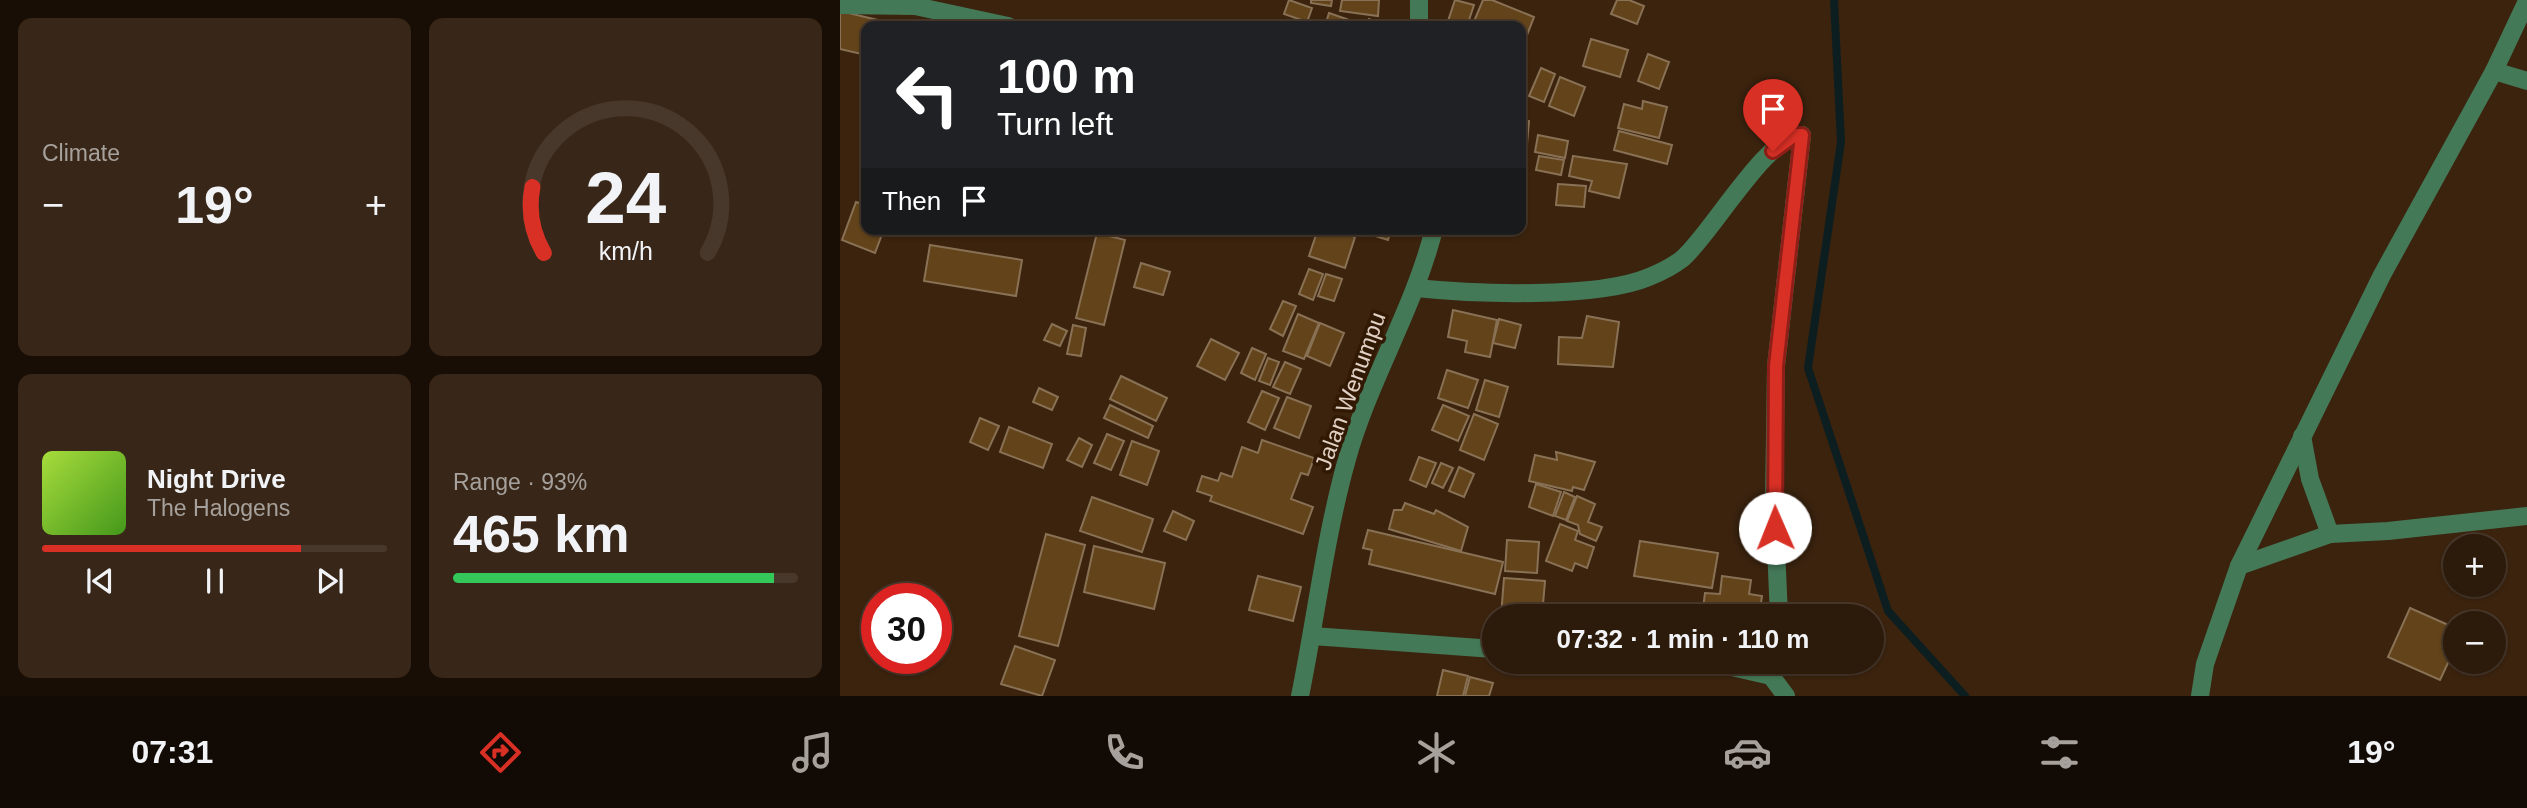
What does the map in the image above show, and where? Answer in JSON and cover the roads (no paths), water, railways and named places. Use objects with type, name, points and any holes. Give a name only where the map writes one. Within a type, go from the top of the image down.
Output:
[{"type":"street","points":[[1419,0],[1419,21]]},
{"type":"street","points":[[2200,696],[2205,664],[2239,566],[2382,275],[2494,71],[2527,1]]},
{"type":"street","points":[[840,5],[916,3],[987,21]]},
{"type":"street","points":[[2494,71],[2527,81]]},
{"type":"street","points":[[1416,288],[1585,290],[1648,278],[1682,259],[1773,151],[1795,135],[1802,135],[1776,366],[1774,502],[1778,604]]},
{"type":"street","name":"Jalan Wenumpu","points":[[1300,696],[1347,458],[1386,354],[1416,288],[1432,235]]},
{"type":"street","points":[[2302,436],[2310,480],[2330,534]]},
{"type":"street","points":[[2239,566],[2330,534],[2388,531],[2527,516]]},
{"type":"street","points":[[1312,636],[1482,648]]},
{"type":"street","points":[[1775,674],[1786,696]]},
{"type":"waterway","points":[[1834,0],[1841,142],[1808,368],[1888,611],[1965,696]]}]
